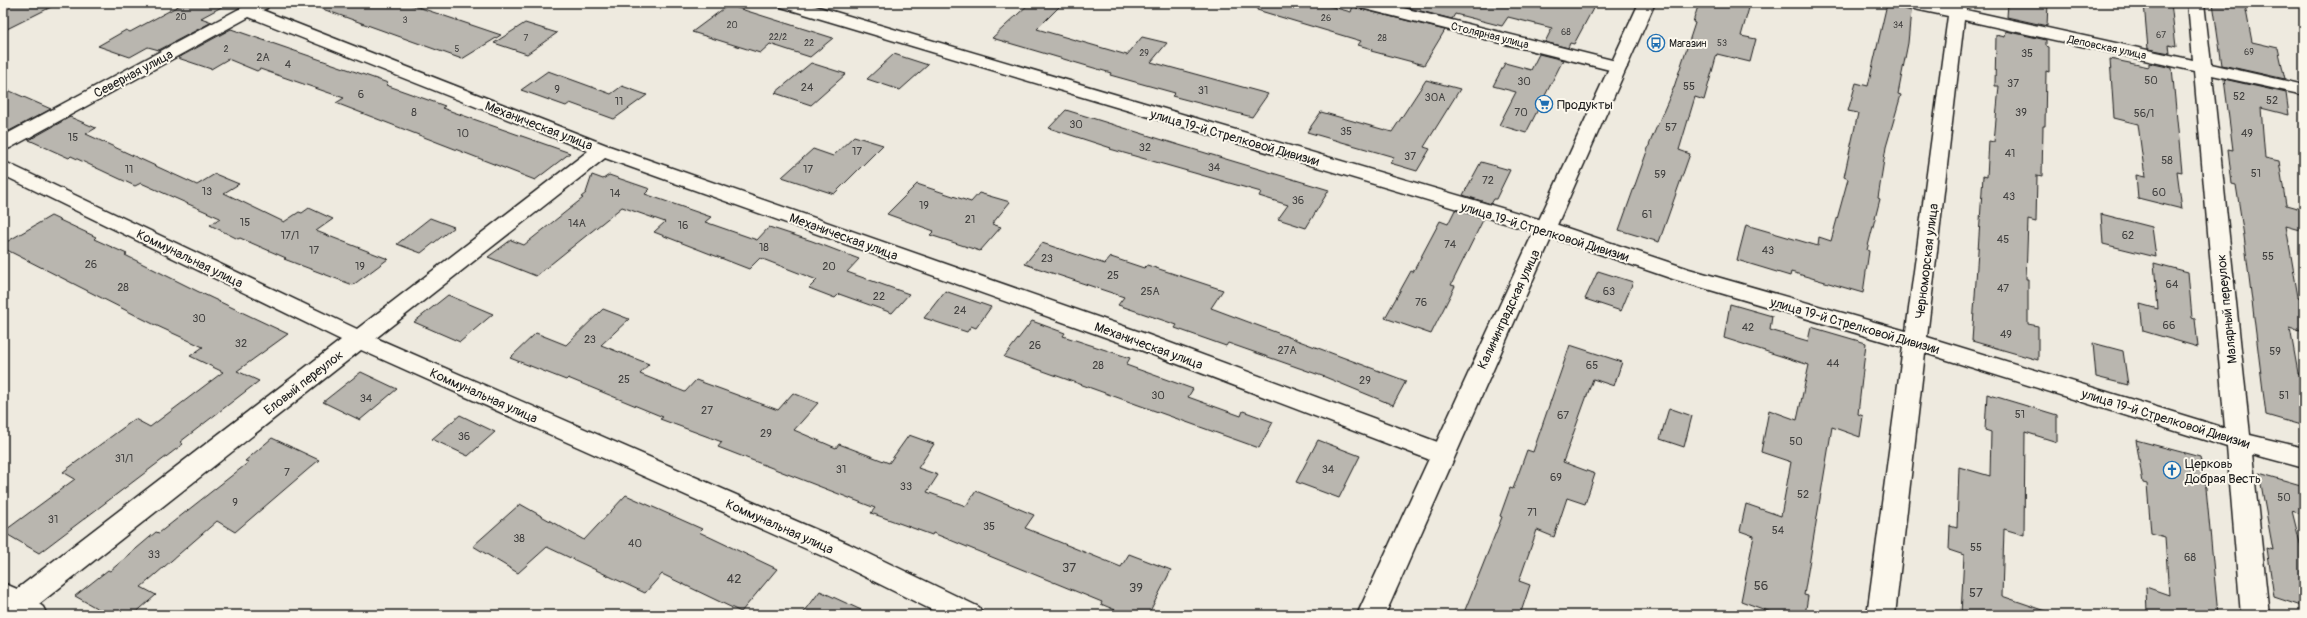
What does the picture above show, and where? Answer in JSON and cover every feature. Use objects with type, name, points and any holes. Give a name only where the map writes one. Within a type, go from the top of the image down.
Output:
[{"type":"street","name":"улица 19-й Стрелковой Дивизии","points":[[787,3],[1545,228],[1681,274],[1916,342],[2238,441],[2304,458]]},
{"type":"street","name":"Столярная улица","points":[[1363,3],[1618,68]]},
{"type":"street","name":"Калининградская улица","points":[[1371,615],[1442,454],[1647,3]]},
{"type":"street","name":"Деповская улица","points":[[1911,3],[1957,8],[2304,90]]},
{"type":"street","name":"Малярный переулок","points":[[2196,3],[2254,615]]},
{"type":"street","name":"Северная улица","points":[[3,144],[256,7]]},
{"type":"street","name":"Механическая улица","points":[[256,7],[602,150],[1138,340],[1442,454]]},
{"type":"street","name":"Черноморская улица","points":[[1881,615],[1957,8]]},
{"type":"street","name":"Еловый переулок","points":[[14,607],[602,150]]},
{"type":"street","name":"Коммунальная улица","points":[[3,168],[358,340],[840,552],[969,615]]},
{"type":"building","points":[[3,3],[59,3],[3,31]]},
{"type":"building","points":[[184,3],[229,3],[201,18],[212,22],[159,50],[148,47],[130,57],[98,46],[126,30],[130,32]]},
{"type":"building","points":[[317,3],[406,3],[501,35],[462,59],[317,7]]},
{"type":"building","points":[[1030,3],[1063,3],[1037,29],[1127,55],[1142,37],[1167,43],[1151,62],[1268,94],[1252,117],[1172,96],[1175,93],[1110,75],[1111,73],[992,38]]},
{"type":"building","points":[[1258,3],[1318,3],[1351,12],[1354,3],[1357,8],[1445,30],[1424,65],[1371,51],[1372,49],[1358,45],[1361,41],[1257,10]]},
{"type":"building","points":[[1389,3],[1596,3],[1574,44],[1570,43],[1568,48],[1545,42],[1552,28],[1508,17],[1502,26],[1455,14],[1452,19]]},
{"type":"building","points":[[1699,3],[1726,3],[1749,8],[1741,36],[1756,39],[1750,62],[1717,54],[1704,100],[1695,97],[1679,150],[1690,154],[1659,242],[1619,230],[1651,140],[1674,87],[1695,23],[1693,22]]},
{"type":"building","points":[[2008,3],[2048,3],[2047,26],[2007,17]]},
{"type":"building","points":[[2144,3],[2171,3],[2176,47],[2169,45],[2170,53],[2148,49]]},
{"type":"building","points":[[2213,3],[2245,5],[2252,42],[2278,48],[2285,79],[2222,65]]},
{"type":"building","points":[[1887,4],[1911,11],[1908,43],[1898,94],[1901,95],[1886,147],[1878,198],[1880,199],[1867,250],[1869,251],[1863,293],[1791,272],[1790,276],[1737,260],[1746,225],[1818,246],[1819,237],[1831,241],[1848,179],[1844,177],[1858,113],[1848,111],[1856,83],[1868,86]]},
{"type":"building","points":[[728,5],[833,38],[810,57],[770,44],[760,53],[692,32]]},
{"type":"building","points":[[525,23],[557,33],[527,54],[494,43]]},
{"type":"building","points":[[231,29],[388,83],[386,85],[445,106],[442,108],[570,153],[535,180],[336,103],[344,98],[260,69],[257,71],[228,59],[211,69],[178,58]]},
{"type":"building","points":[[2006,31],[2046,40],[2046,46],[2049,47],[2049,72],[2046,71],[2045,126],[2043,126],[2042,176],[2037,175],[2036,222],[2028,220],[2026,279],[2028,279],[2028,324],[2038,326],[2038,360],[1972,341],[1983,176],[1987,177],[1989,141],[1994,142],[1999,86],[1995,86],[1996,35],[2005,37]]},
{"type":"building","points":[[894,54],[928,65],[900,90],[867,79]]},
{"type":"building","points":[[1539,54],[1563,60],[1526,133],[1499,125],[1516,92],[1493,86],[1505,63],[1531,70]]},
{"type":"building","points":[[2110,59],[2149,67],[2149,63],[2172,68],[2182,172],[2177,171],[2182,209],[2138,198],[2136,175],[2145,177],[2138,124],[2114,118]]},
{"type":"building","points":[[811,63],[846,74],[811,105],[775,93]]},
{"type":"building","points":[[548,71],[611,94],[622,86],[647,95],[614,119],[570,103],[566,106],[521,90]]},
{"type":"building","points":[[2224,79],[2286,93],[2289,115],[2261,108],[2265,158],[2279,161],[2286,205],[2304,210],[2304,231],[2286,226],[2298,297],[2304,298],[2304,332],[2290,328],[2298,373],[2304,375],[2304,426],[2266,415],[2244,236],[2236,185],[2232,184],[2228,149],[2233,150]]},
{"type":"building","points":[[1426,80],[1460,89],[1424,147],[1430,149],[1417,171],[1390,163],[1394,157],[1307,132],[1321,112],[1392,132]]},
{"type":"building","points":[[3,88],[51,109],[9,131],[3,128]]},
{"type":"building","points":[[1066,110],[1329,190],[1306,228],[1278,219],[1288,205],[1259,196],[1261,192],[1110,149],[1111,148],[1049,128]]},
{"type":"building","points":[[70,117],[96,128],[86,134],[197,185],[215,174],[239,184],[224,193],[284,222],[299,212],[302,213],[309,208],[333,219],[316,231],[388,259],[353,285],[284,259],[286,258],[240,238],[238,239],[210,225],[220,218],[141,183],[135,186],[71,156],[69,158],[29,140]]},
{"type":"building","points":[[854,136],[883,145],[834,194],[782,177],[813,149],[833,156]]},
{"type":"building","points":[[1481,162],[1510,170],[1496,199],[1494,199],[1491,204],[1463,195]]},
{"type":"building","points":[[592,175],[603,179],[609,175],[650,189],[645,194],[711,217],[705,222],[757,240],[769,227],[812,241],[859,259],[847,272],[909,294],[892,313],[839,294],[835,298],[809,288],[817,280],[760,258],[749,269],[654,232],[665,222],[622,207],[536,276],[488,257],[511,240],[524,245],[583,198],[581,197],[586,193]]},
{"type":"building","points":[[917,184],[971,202],[979,193],[1010,202],[992,224],[1001,227],[980,251],[930,235],[934,231],[887,214]]},
{"type":"building","points":[[1455,210],[1484,218],[1451,285],[1455,286],[1431,334],[1385,318],[1411,271],[1413,272],[1440,221],[1448,224]]},
{"type":"building","points":[[2101,214],[2152,227],[2156,257],[2103,244]]},
{"type":"building","points":[[51,216],[96,237],[94,239],[127,254],[125,255],[197,291],[288,334],[237,371],[259,381],[180,442],[183,444],[39,553],[3,532],[75,479],[63,472],[135,419],[150,427],[223,372],[190,356],[203,347],[153,324],[3,248],[3,244]]},
{"type":"building","points":[[430,218],[454,227],[421,253],[397,244]]},
{"type":"building","points":[[1042,243],[1105,264],[1111,257],[1144,268],[1147,265],[1223,290],[1211,308],[1406,381],[1393,405],[1325,377],[1228,343],[1226,346],[1175,328],[1177,325],[1118,305],[1124,297],[1025,264]]},
{"type":"building","points":[[2154,263],[2188,272],[2192,318],[2195,319],[2198,347],[2143,331],[2140,304],[2158,309]]},
{"type":"building","points":[[1598,271],[1633,282],[1621,311],[1585,299]]},
{"type":"building","points":[[945,291],[991,307],[976,328],[971,326],[967,332],[924,318]]},
{"type":"building","points":[[448,295],[493,314],[460,342],[414,322]]},
{"type":"building","points":[[1730,304],[1772,316],[1770,330],[1808,341],[1811,327],[1866,343],[1858,414],[1863,416],[1860,437],[1832,427],[1804,595],[1808,596],[1805,615],[1779,615],[1741,601],[1754,536],[1740,531],[1746,504],[1781,516],[1791,462],[1761,452],[1769,410],[1797,420],[1809,365],[1724,338]]},
{"type":"building","points":[[603,309],[629,319],[601,345],[649,364],[640,374],[685,392],[696,380],[778,410],[793,393],[818,403],[794,430],[836,448],[839,444],[889,463],[909,435],[934,444],[918,468],[938,475],[927,492],[966,506],[976,491],[1034,515],[1025,528],[1121,567],[1129,554],[1171,570],[1148,615],[1127,615],[1101,604],[1102,602],[933,533],[932,535],[871,513],[875,508],[718,447],[722,442],[660,419],[663,417],[568,378],[566,380],[510,358],[536,333],[566,345]]},
{"type":"building","points":[[1032,321],[1065,333],[1063,336],[1130,358],[1126,365],[1193,389],[1188,397],[1241,416],[1243,411],[1273,422],[1259,448],[1004,357]]},
{"type":"building","points":[[2093,343],[2123,351],[2128,385],[2096,377]]},
{"type":"building","points":[[1570,345],[1622,362],[1614,386],[1593,379],[1563,462],[1595,474],[1585,504],[1567,498],[1554,537],[1537,530],[1519,581],[1530,585],[1520,615],[1463,615],[1502,517],[1500,516],[1510,488],[1513,489],[1527,450],[1533,452]]},
{"type":"building","points":[[361,372],[397,389],[360,420],[323,402]]},
{"type":"building","points":[[1987,394],[2057,415],[2057,442],[2025,432],[2024,535],[2004,529],[2002,596],[2046,611],[2046,615],[1961,615],[1964,555],[1949,550],[1950,526],[1957,528],[1959,467],[1990,476],[1991,432],[1985,430]]},
{"type":"building","points":[[1669,408],[1692,416],[1684,447],[1660,439]]},
{"type":"building","points":[[460,415],[495,432],[468,456],[432,439]]},
{"type":"building","points":[[272,438],[319,460],[235,532],[217,521],[141,587],[156,595],[133,615],[109,615],[75,596],[108,570],[110,571],[156,532],[159,533],[249,462],[245,461]]},
{"type":"building","points":[[1318,440],[1360,456],[1339,498],[1296,482]]},
{"type":"building","points":[[2136,440],[2200,457],[2206,488],[2218,615],[2147,615],[2146,587],[2169,595],[2165,537],[2151,533],[2147,484],[2143,483]]},
{"type":"building","points":[[2259,473],[2304,486],[2304,515],[2292,511],[2304,559],[2304,607],[2274,597],[2267,548],[2273,550]]},
{"type":"building","points":[[626,495],[702,529],[699,532],[777,569],[741,612],[662,574],[645,593],[547,547],[518,573],[473,546],[520,504],[584,540]]},
{"type":"building","points":[[820,591],[872,615],[802,615]]},
{"type":"place","name":"Магазин","points":[[1656,43]]},
{"type":"place","name":"Продукты","points":[[1544,104]]},
{"type":"place","name":"Церковь Добрая Весть","points":[[2172,470]]}]
